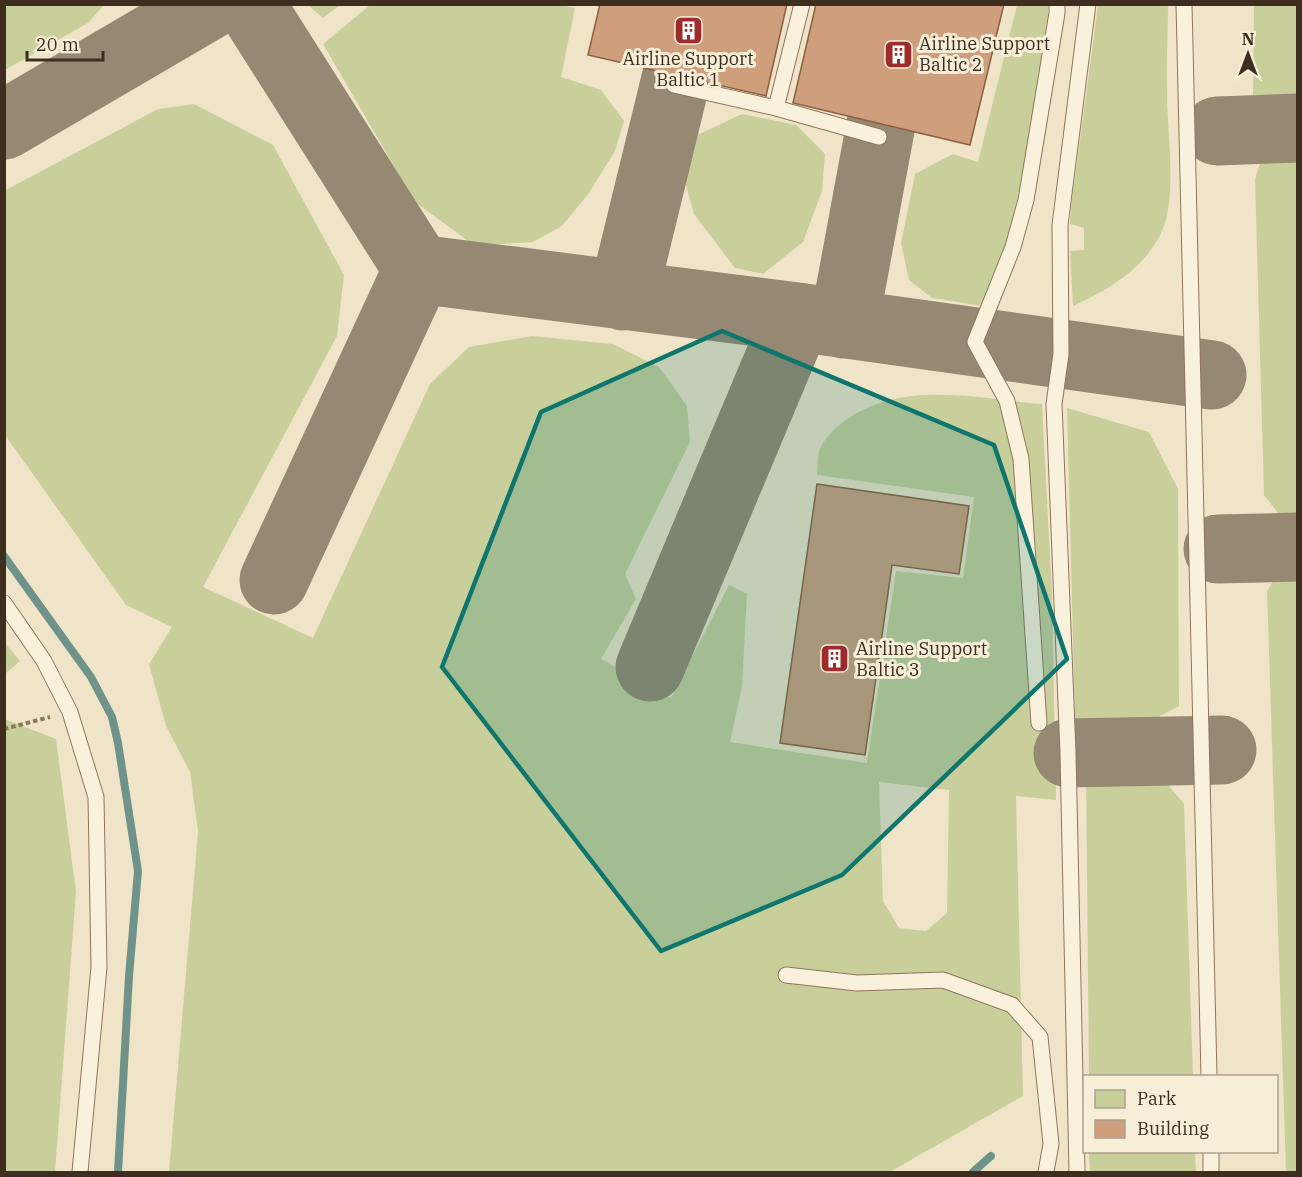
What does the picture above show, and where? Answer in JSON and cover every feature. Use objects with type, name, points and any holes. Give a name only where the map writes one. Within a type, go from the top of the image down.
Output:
[{"type":"lane","points":[[776,108],[802,4]]},
{"type":"lane","points":[[1039,723],[1021,459],[1007,401],[975,342],[1013,247],[1026,200],[1057,13],[1056,4]]},
{"type":"lane","points":[[1077,1173],[1068,753],[1054,404],[1061,354],[1060,225],[1088,4]]},
{"type":"lane","points":[[1184,4],[1209,1075]]},
{"type":"lane","points":[[674,85],[776,108],[879,136]]},
{"type":"lane","points":[[4,603],[44,661],[70,712],[96,797],[99,967],[80,1173]]},
{"type":"lane","points":[[786,975],[857,983],[943,980],[1011,1005],[1040,1037],[1051,1144],[1046,1173]]},
{"type":"lane","points":[[1211,1153],[1211,1173]]},
{"type":"path","points":[[4,729],[70,712]]},
{"type":"highlighted area","points":[[722,331],[994,445],[1067,659],[842,875],[661,951],[442,667],[541,412]]},
{"type":"green space","points":[[5,4],[104,5],[88,23],[5,70]]},
{"type":"green space","points":[[308,5],[340,5],[323,18]]},
{"type":"green space","points":[[370,5],[561,5],[575,8],[561,77],[601,90],[624,121],[615,151],[589,193],[562,226],[533,242],[475,246],[415,202],[323,44]]},
{"type":"green space","points":[[1017,5],[1048,5],[1048,15],[1028,148],[1012,226],[982,306],[932,298],[909,280],[901,243],[915,174],[953,154],[978,162]]},
{"type":"green space","points":[[1098,5],[1168,5],[1167,106],[1170,193],[1165,223],[1150,251],[1128,274],[1101,292],[1073,306],[1070,251],[1084,250],[1084,228],[1070,224],[1071,207]]},
{"type":"green space","points":[[1254,5],[1297,5],[1297,104],[1262,105],[1253,95]]},
{"type":"green space","points":[[194,104],[273,145],[344,275],[337,336],[203,587],[313,638],[430,384],[469,347],[532,336],[613,344],[659,367],[687,406],[690,442],[625,574],[636,599],[601,659],[671,698],[729,585],[747,594],[742,687],[730,742],[867,763],[896,571],[963,578],[974,497],[817,475],[820,448],[833,431],[849,418],[871,406],[894,399],[943,395],[1042,404],[1052,594],[1056,800],[1016,796],[1023,1096],[890,1172],[169,1172],[198,832],[190,772],[166,726],[149,664],[172,627],[126,605],[5,435],[4,191],[158,109]],"holes":[[[879,782],[949,790],[947,913],[926,931],[899,928],[883,901]]]},
{"type":"green space","points":[[742,114],[796,125],[825,154],[822,191],[803,242],[763,274],[735,268],[694,214],[685,182],[693,137]]},
{"type":"green space","points":[[1297,158],[1298,517],[1281,517],[1264,495],[1255,179],[1261,160]]},
{"type":"green space","points":[[1067,408],[1149,432],[1178,489],[1179,706],[1151,721],[1075,720]]},
{"type":"green space","points":[[1279,571],[1298,571],[1297,1172],[1286,1172],[1267,591]]},
{"type":"green space","points":[[5,643],[20,661],[4,674]]},
{"type":"green space","points":[[4,719],[56,739],[76,892],[55,1172],[5,1172]]},
{"type":"green space","points":[[1086,776],[1161,776],[1184,804],[1193,1075],[1089,1075]]},
{"type":"green space","points":[[1089,1153],[1195,1153],[1196,1172],[1090,1172]]},
{"type":"building","name":"Airline Support Baltic 1","points":[[600,4],[787,4],[766,96],[588,55]]},
{"type":"building","name":"Airline Support Baltic 2","points":[[816,4],[1004,4],[970,145],[793,103]]},
{"type":"building","name":"Airline Support Baltic 3","points":[[817,484],[969,506],[959,574],[892,565],[865,755],[780,743]]},
{"type":"waterway","points":[[4,556],[91,677],[112,717],[118,743],[138,871],[129,976],[118,1172]]},
{"type":"waterway","points":[[973,1172],[991,1156]]},
{"type":"taxiway","points":[[4,125],[211,4]]},
{"type":"taxiway","points":[[250,4],[418,269],[797,317],[1212,375]]},
{"type":"taxiway","points":[[623,296],[677,75]]},
{"type":"taxiway","points":[[844,324],[881,124]]},
{"type":"taxiway","points":[[1217,131],[1298,128]]},
{"type":"taxiway","points":[[274,580],[418,269]]},
{"type":"taxiway","points":[[650,667],[797,317]]},
{"type":"taxiway","points":[[1218,549],[1298,547]]},
{"type":"taxiway","points":[[1068,753],[1222,750]]},
{"type":"place","name":"Airline Support Baltic 1","points":[[688,30]]},
{"type":"place","name":"Airline Support Baltic 2","points":[[898,54]]},
{"type":"place","name":"Airline Support Baltic 3","points":[[835,659]]}]
